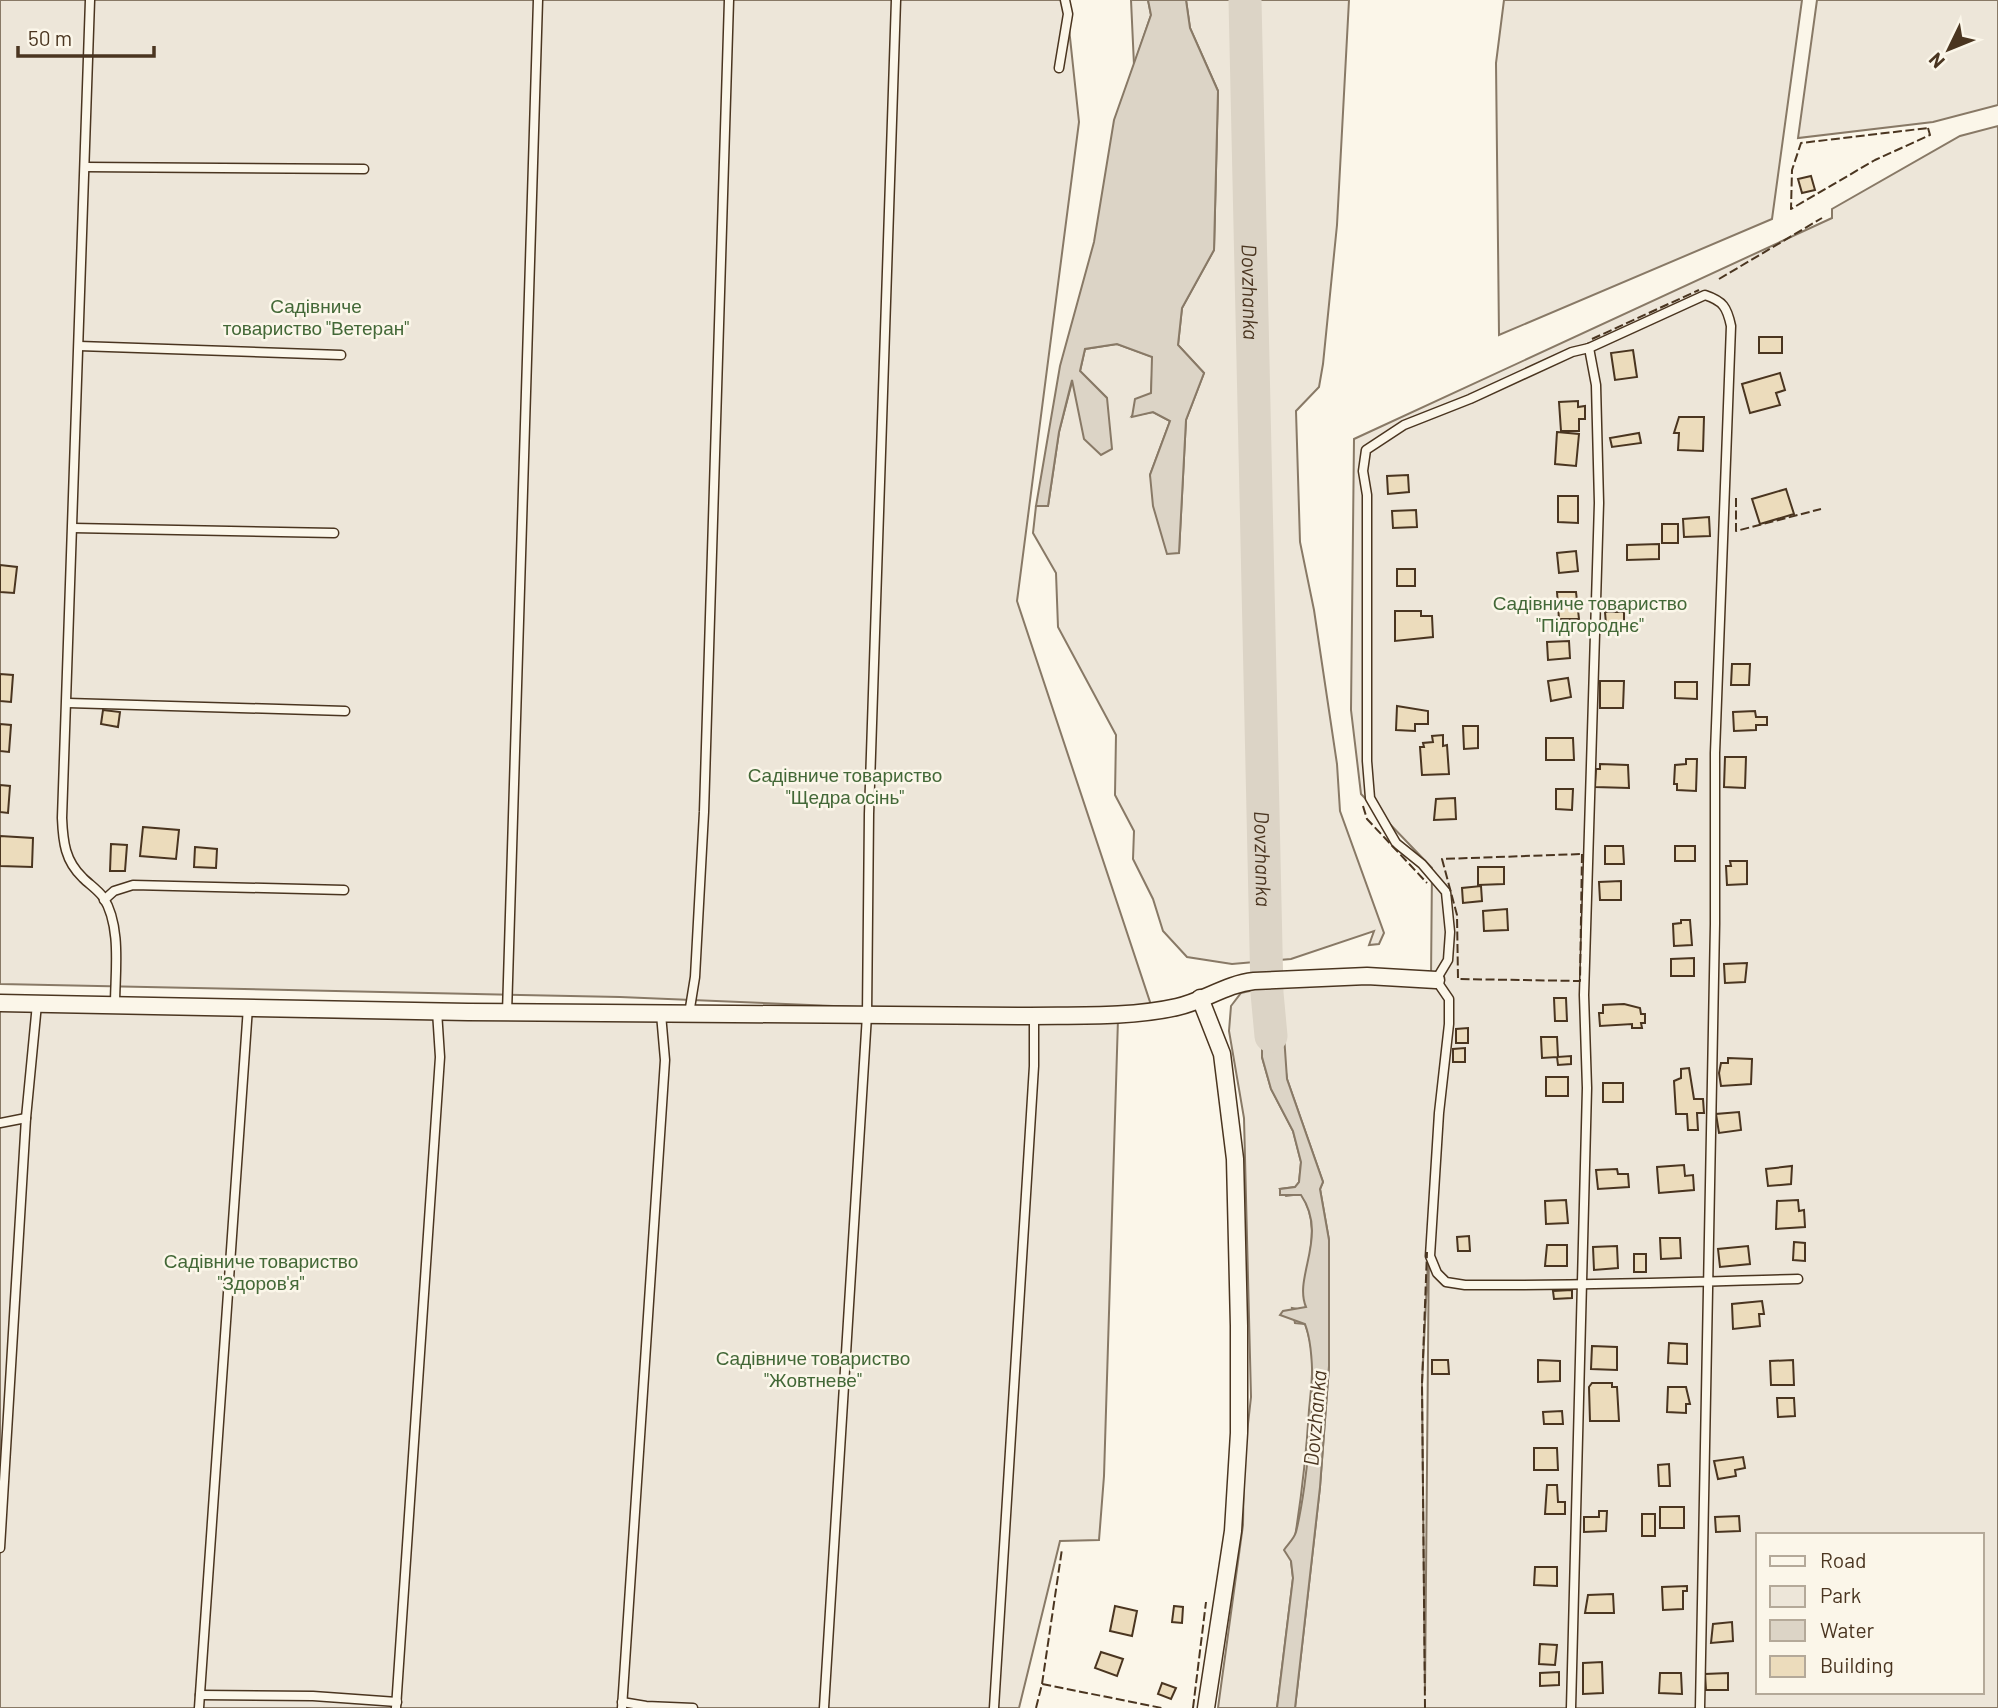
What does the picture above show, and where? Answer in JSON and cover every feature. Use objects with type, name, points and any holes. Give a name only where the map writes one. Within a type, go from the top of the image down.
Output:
[{"type":"street","points":[[0,1003],[507,1013],[1034,1016],[1123,1013],[1178,1007],[1236,984],[1254,981],[1367,976],[1436,979]]},
{"type":"street","points":[[1200,998],[1222,1054],[1235,1159],[1239,1340],[1239,1433],[1233,1531],[1206,1708]]},
{"type":"lane","points":[[90,0],[62,818],[64,848],[73,869],[104,900],[114,935],[114,1005]]},
{"type":"lane","points":[[507,1013],[538,0]]},
{"type":"lane","points":[[689,1014],[695,977],[704,812],[729,0]]},
{"type":"lane","points":[[824,1708],[867,1015],[869,800],[896,0]]},
{"type":"lane","points":[[1059,68],[1068,14],[1065,0]]},
{"type":"lane","points":[[85,167],[364,169]]},
{"type":"lane","points":[[1700,1708],[1708,1281],[1715,753],[1731,347],[1727,308],[1718,299],[1705,295],[1589,348],[1572,352],[1404,425],[1366,450],[1363,471],[1367,495],[1367,761],[1370,798],[1396,843],[1422,864],[1446,892],[1450,932],[1448,960],[1436,979],[1449,999],[1450,1024],[1439,1113],[1431,1233],[1430,1256],[1437,1273],[1446,1282],[1465,1285],[1708,1281],[1798,1279]]},
{"type":"lane","points":[[79,346],[341,355]]},
{"type":"lane","points":[[1572,1708],[1587,1088],[1584,995],[1599,503],[1596,385],[1589,348]]},
{"type":"lane","points":[[72,528],[334,533]]},
{"type":"lane","points":[[68,703],[345,711]]},
{"type":"lane","points":[[104,900],[114,891],[133,885],[344,890]]},
{"type":"lane","points":[[0,1548],[26,1118],[37,1004]]},
{"type":"lane","points":[[200,1708],[248,1007]]},
{"type":"lane","points":[[200,1695],[313,1696],[397,1705],[440,1057],[437,1012]]},
{"type":"lane","points":[[662,1014],[666,1060],[622,1705],[694,1708]]},
{"type":"lane","points":[[994,1708],[1032,1106],[1034,1016]]},
{"type":"lane","points":[[0,1123],[26,1118]]},
{"type":"green space","points":[[0,0],[1066,0],[1079,122],[1017,601],[1151,1005],[1070,1016],[620,997],[0,984]]},
{"type":"green space","points":[[1131,0],[1148,0],[1151,15],[1134,65]]},
{"type":"green space","points":[[1186,0],[1349,0],[1337,225],[1323,364],[1319,387],[1296,411],[1300,542],[1314,610],[1337,764],[1340,811],[1384,933],[1379,944],[1369,945],[1374,931],[1291,959],[1232,964],[1187,957],[1163,931],[1153,899],[1133,859],[1134,831],[1115,795],[1116,735],[1058,627],[1056,573],[1033,533],[1036,506],[1048,506],[1059,432],[1073,378],[1107,398],[1080,371],[1085,349],[1117,344],[1153,357],[1151,394],[1132,416],[1153,412],[1170,421],[1150,475],[1179,552],[1186,420],[1204,373],[1178,345],[1182,308],[1214,250],[1218,91],[1190,28]]},
{"type":"green space","points":[[1504,0],[1802,0],[1772,219],[1499,335],[1496,63]]},
{"type":"green space","points":[[1817,0],[1998,0],[1998,105],[1933,122],[1798,138]]},
{"type":"green space","name":"Садівниче товариство \"Підгороднє\"","points":[[1998,126],[1998,1708],[1295,1708],[1320,1487],[1329,1366],[1329,1240],[1320,1189],[1323,1182],[1287,1079],[1274,992],[1279,980],[1431,979],[1432,868],[1361,794],[1351,710],[1354,439],[1832,218],[1832,209],[1960,136]],"holes":[[[1429,1241],[1425,1690],[1422,1384]]]},
{"type":"green space","points":[[1254,990],[1267,993],[1262,998],[1262,1057],[1271,1089],[1293,1131],[1301,1162],[1299,1182],[1295,1187],[1280,1189],[1286,1196],[1301,1194],[1311,1222],[1306,1307],[1303,1310],[1292,1308],[1295,1323],[1305,1324],[1312,1356],[1312,1377],[1302,1485],[1291,1561],[1293,1578],[1277,1708],[1218,1708],[1243,1525],[1244,1460],[1251,1397],[1244,1118],[1229,1031],[1231,1006],[1241,993]]},
{"type":"green space","points":[[0,1006],[1118,1019],[1104,1476],[1099,1540],[1060,1541],[1019,1708],[0,1708]]},
{"type":"water","points":[[1148,0],[1186,0],[1190,28],[1218,91],[1214,250],[1182,308],[1178,345],[1204,373],[1186,420],[1179,553],[1167,554],[1153,506],[1150,475],[1170,421],[1153,412],[1132,417],[1135,399],[1151,393],[1152,357],[1117,344],[1085,349],[1080,371],[1107,398],[1112,449],[1101,455],[1084,439],[1072,380],[1059,432],[1048,506],[1036,506],[1060,366],[1094,242],[1114,120],[1151,15]]},
{"type":"water","points":[[1262,992],[1274,992],[1282,1006],[1287,1079],[1323,1182],[1320,1189],[1329,1240],[1329,1366],[1320,1487],[1295,1708],[1277,1708],[1293,1578],[1291,1561],[1284,1550],[1296,1532],[1304,1487],[1311,1427],[1312,1368],[1305,1324],[1280,1315],[1283,1311],[1306,1307],[1303,1295],[1312,1226],[1309,1210],[1301,1195],[1280,1195],[1280,1189],[1295,1187],[1299,1182],[1301,1162],[1293,1131],[1271,1089],[1262,1057]]},
{"type":"building","points":[[1811,176],[1815,190],[1802,193],[1798,179]]},
{"type":"building","points":[[1759,337],[1782,337],[1782,353],[1759,353]]},
{"type":"building","points":[[1633,350],[1637,377],[1615,380],[1611,353]]},
{"type":"building","points":[[1780,373],[1785,390],[1776,393],[1780,405],[1750,413],[1742,384]]},
{"type":"building","points":[[1578,401],[1578,407],[1585,406],[1585,419],[1579,419],[1579,431],[1561,431],[1559,402]]},
{"type":"building","points":[[1679,417],[1704,417],[1703,451],[1678,450],[1679,433],[1674,433]]},
{"type":"building","points":[[1557,432],[1579,434],[1576,466],[1555,464]]},
{"type":"building","points":[[1639,433],[1641,443],[1612,447],[1610,438]]},
{"type":"building","points":[[1408,475],[1409,492],[1388,494],[1387,476]]},
{"type":"building","points":[[1786,489],[1794,514],[1760,524],[1752,499]]},
{"type":"building","points":[[1558,496],[1578,496],[1578,523],[1558,522]]},
{"type":"building","points":[[1416,510],[1417,527],[1393,528],[1392,511]]},
{"type":"building","points":[[1709,517],[1710,536],[1684,537],[1683,519]]},
{"type":"building","points":[[1662,524],[1678,524],[1678,543],[1662,543]]},
{"type":"building","points":[[1659,544],[1659,559],[1627,560],[1627,545]]},
{"type":"building","points":[[1576,551],[1578,571],[1559,573],[1557,553]]},
{"type":"building","points":[[0,565],[17,567],[14,593],[0,592]]},
{"type":"building","points":[[1397,569],[1415,569],[1415,586],[1397,586]]},
{"type":"building","points":[[1557,592],[1576,592],[1579,619],[1559,619]]},
{"type":"building","points":[[1395,611],[1421,611],[1421,616],[1432,616],[1433,637],[1395,641]]},
{"type":"building","points":[[1605,612],[1624,612],[1624,624],[1606,624]]},
{"type":"building","points":[[1569,641],[1570,658],[1548,660],[1547,642]]},
{"type":"building","points":[[1732,664],[1750,664],[1749,685],[1731,685]]},
{"type":"building","points":[[0,674],[13,675],[11,702],[0,701]]},
{"type":"building","points":[[1568,678],[1571,697],[1551,701],[1548,681]]},
{"type":"building","points":[[1600,681],[1624,681],[1623,708],[1600,708]]},
{"type":"building","points":[[1675,682],[1697,682],[1697,699],[1675,698]]},
{"type":"building","points":[[1397,706],[1428,711],[1428,724],[1415,724],[1415,731],[1396,730]]},
{"type":"building","points":[[103,710],[120,712],[118,727],[101,724]]},
{"type":"building","points":[[1755,711],[1756,717],[1767,717],[1767,725],[1756,725],[1756,730],[1734,731],[1733,712]]},
{"type":"building","points":[[0,724],[11,725],[9,752],[0,751]]},
{"type":"building","points":[[1463,726],[1478,726],[1478,748],[1464,749]]},
{"type":"building","points":[[1443,735],[1443,746],[1447,745],[1449,774],[1422,775],[1420,747],[1424,747],[1423,743],[1433,742],[1432,736]]},
{"type":"building","points":[[1546,738],[1573,738],[1574,760],[1546,760]]},
{"type":"building","points":[[1725,757],[1746,757],[1745,788],[1724,787]]},
{"type":"building","points":[[1686,759],[1697,759],[1696,791],[1677,790],[1677,784],[1674,784],[1675,765],[1686,764]]},
{"type":"building","points":[[1600,764],[1628,765],[1629,788],[1595,787],[1596,769],[1600,769]]},
{"type":"building","points":[[0,785],[10,786],[8,813],[0,812]]},
{"type":"building","points":[[1556,789],[1573,789],[1572,810],[1556,809]]},
{"type":"building","points":[[1455,798],[1456,819],[1434,820],[1436,799]]},
{"type":"building","points":[[143,827],[179,830],[176,859],[140,856]]},
{"type":"building","points":[[0,836],[33,838],[32,867],[0,866]]},
{"type":"building","points":[[111,844],[127,845],[125,871],[110,871]]},
{"type":"building","points":[[1605,846],[1623,846],[1624,864],[1605,864]]},
{"type":"building","points":[[1675,846],[1695,846],[1695,861],[1675,861]]},
{"type":"building","points":[[195,847],[217,849],[216,868],[194,867]]},
{"type":"building","points":[[1730,861],[1747,861],[1747,884],[1727,885],[1726,866],[1731,866]]},
{"type":"building","points":[[1478,867],[1504,867],[1504,884],[1478,885]]},
{"type":"building","points":[[1621,881],[1621,900],[1600,900],[1599,882]]},
{"type":"building","points":[[1481,886],[1482,901],[1463,903],[1462,888]]},
{"type":"building","points":[[1507,909],[1508,930],[1484,931],[1483,911]]},
{"type":"building","points":[[1681,920],[1690,920],[1692,945],[1674,946],[1673,924],[1681,923]]},
{"type":"building","points":[[1694,958],[1694,976],[1671,976],[1671,959]]},
{"type":"building","points":[[1747,963],[1745,982],[1725,983],[1724,964]]},
{"type":"building","points":[[1554,998],[1566,998],[1567,1021],[1555,1021]]},
{"type":"building","points":[[1624,1004],[1640,1008],[1641,1014],[1645,1014],[1642,1028],[1632,1028],[1632,1024],[1600,1026],[1599,1013],[1603,1013],[1603,1005]]},
{"type":"building","points":[[1468,1028],[1468,1043],[1456,1043],[1456,1029]]},
{"type":"building","points":[[1541,1037],[1557,1037],[1558,1057],[1571,1056],[1571,1064],[1558,1065],[1557,1057],[1542,1058]]},
{"type":"building","points":[[1465,1048],[1465,1062],[1453,1062],[1453,1049]]},
{"type":"building","points":[[1728,1058],[1752,1059],[1751,1084],[1721,1086],[1721,1063],[1728,1063]]},
{"type":"building","points":[[1689,1068],[1694,1099],[1703,1099],[1704,1113],[1697,1113],[1698,1130],[1688,1130],[1687,1114],[1676,1114],[1674,1081],[1681,1078],[1681,1069]]},
{"type":"building","points":[[1546,1077],[1568,1077],[1568,1096],[1546,1096]]},
{"type":"building","points":[[1603,1083],[1623,1083],[1623,1102],[1603,1102]]},
{"type":"building","points":[[1739,1112],[1741,1130],[1719,1133],[1716,1114]]},
{"type":"building","points":[[1684,1165],[1685,1176],[1693,1175],[1694,1190],[1659,1193],[1657,1167]]},
{"type":"building","points":[[1792,1166],[1791,1184],[1768,1186],[1766,1169]]},
{"type":"building","points":[[1617,1169],[1618,1174],[1628,1174],[1629,1187],[1598,1189],[1596,1170]]},
{"type":"building","points":[[1566,1200],[1568,1223],[1546,1224],[1545,1201]]},
{"type":"building","points":[[1798,1200],[1799,1211],[1804,1210],[1805,1227],[1776,1229],[1777,1201]]},
{"type":"building","points":[[1469,1236],[1470,1251],[1458,1251],[1457,1237]]},
{"type":"building","points":[[1660,1238],[1680,1238],[1681,1258],[1661,1259]]},
{"type":"building","points":[[1794,1242],[1805,1243],[1805,1261],[1793,1260]]},
{"type":"building","points":[[1547,1245],[1567,1245],[1567,1266],[1545,1266]]},
{"type":"building","points":[[1617,1246],[1618,1268],[1594,1270],[1593,1247]]},
{"type":"building","points":[[1748,1246],[1750,1264],[1720,1267],[1718,1249]]},
{"type":"building","points":[[1634,1254],[1646,1254],[1646,1272],[1634,1272]]},
{"type":"building","points":[[1572,1290],[1572,1298],[1554,1299],[1553,1291]]},
{"type":"building","points":[[1762,1301],[1764,1314],[1759,1314],[1760,1326],[1733,1329],[1732,1304]]},
{"type":"building","points":[[1669,1343],[1687,1344],[1687,1364],[1668,1363]]},
{"type":"building","points":[[1592,1346],[1617,1347],[1617,1370],[1591,1369]]},
{"type":"building","points":[[1432,1360],[1448,1360],[1449,1374],[1432,1374]]},
{"type":"building","points":[[1538,1360],[1560,1361],[1560,1381],[1538,1382]]},
{"type":"building","points":[[1793,1360],[1794,1385],[1771,1385],[1770,1361]]},
{"type":"building","points":[[1592,1383],[1612,1383],[1612,1387],[1617,1387],[1619,1421],[1590,1421],[1589,1387]]},
{"type":"building","points":[[1668,1387],[1686,1387],[1690,1404],[1686,1404],[1686,1413],[1667,1412]]},
{"type":"building","points":[[1777,1398],[1794,1398],[1795,1416],[1778,1417]]},
{"type":"building","points":[[1562,1411],[1563,1424],[1544,1424],[1543,1412]]},
{"type":"building","points":[[1534,1448],[1557,1448],[1558,1470],[1534,1470]]},
{"type":"building","points":[[1743,1457],[1745,1468],[1735,1470],[1736,1476],[1718,1479],[1714,1461]]},
{"type":"building","points":[[1669,1464],[1670,1486],[1659,1486],[1658,1465]]},
{"type":"building","points":[[1547,1485],[1557,1485],[1558,1502],[1565,1502],[1565,1514],[1545,1514]]},
{"type":"building","points":[[1660,1507],[1684,1507],[1684,1528],[1660,1528]]},
{"type":"building","points":[[1599,1511],[1607,1511],[1606,1531],[1584,1532],[1584,1517],[1599,1517]]},
{"type":"building","points":[[1642,1514],[1655,1514],[1655,1536],[1642,1536]]},
{"type":"building","points":[[1739,1516],[1740,1531],[1716,1532],[1715,1517]]},
{"type":"building","points":[[1535,1567],[1557,1567],[1557,1586],[1534,1585]]},
{"type":"building","points":[[1687,1586],[1687,1591],[1683,1591],[1683,1609],[1663,1610],[1662,1587]]},
{"type":"building","points":[[1613,1594],[1614,1613],[1585,1613],[1588,1595]]},
{"type":"building","points":[[1115,1606],[1137,1611],[1132,1636],[1110,1631]]},
{"type":"building","points":[[1174,1606],[1183,1607],[1182,1623],[1172,1622]]},
{"type":"building","points":[[1732,1622],[1733,1641],[1711,1643],[1713,1624]]},
{"type":"building","points":[[1540,1644],[1557,1645],[1555,1665],[1539,1664]]},
{"type":"building","points":[[1101,1652],[1123,1659],[1117,1676],[1095,1668]]},
{"type":"building","points":[[1602,1662],[1603,1693],[1583,1694],[1583,1663]]},
{"type":"building","points":[[1559,1672],[1559,1685],[1540,1686],[1540,1673]]},
{"type":"building","points":[[1660,1673],[1681,1673],[1682,1694],[1659,1693]]},
{"type":"building","points":[[1728,1673],[1728,1690],[1706,1690],[1705,1674]]},
{"type":"building","points":[[1162,1683],[1176,1688],[1171,1699],[1158,1694]]},
{"type":"waterway","name":"Dovzhanka","points":[[1245,0],[1267,993],[1271,1036]]},
{"type":"fence","points":[[1928,128],[1930,135],[1875,160],[1791,209],[1792,170],[1801,143],[1928,128]]},
{"type":"fence","points":[[1719,279],[1822,218]]},
{"type":"fence","points":[[1592,339],[1699,290]]},
{"type":"fence","points":[[1736,498],[1736,531],[1821,509]]},
{"type":"fence","points":[[1363,806],[1367,819],[1427,883]]},
{"type":"fence","points":[[1582,854],[1580,981],[1458,979],[1457,915],[1442,859],[1582,854]]},
{"type":"fence","points":[[1425,1708],[1422,1384],[1427,1252]]},
{"type":"fence","points":[[1042,1684],[1062,1549]]},
{"type":"fence","points":[[1193,1708],[1206,1602]]},
{"type":"fence","points":[[1036,1708],[1042,1684],[1162,1708]]},
{"type":"park label","name":"Садівниче товариство \"Ветеран\"","points":[[316,316]]},
{"type":"park label","name":"Садівниче товариство \"Щедра осінь\"","points":[[845,785]]},
{"type":"park label","name":"Садівниче товариство \"Здоров'я\"","points":[[261,1271]]},
{"type":"park label","name":"Садівниче товариство \"Жовтневе\"","points":[[813,1368]]}]
